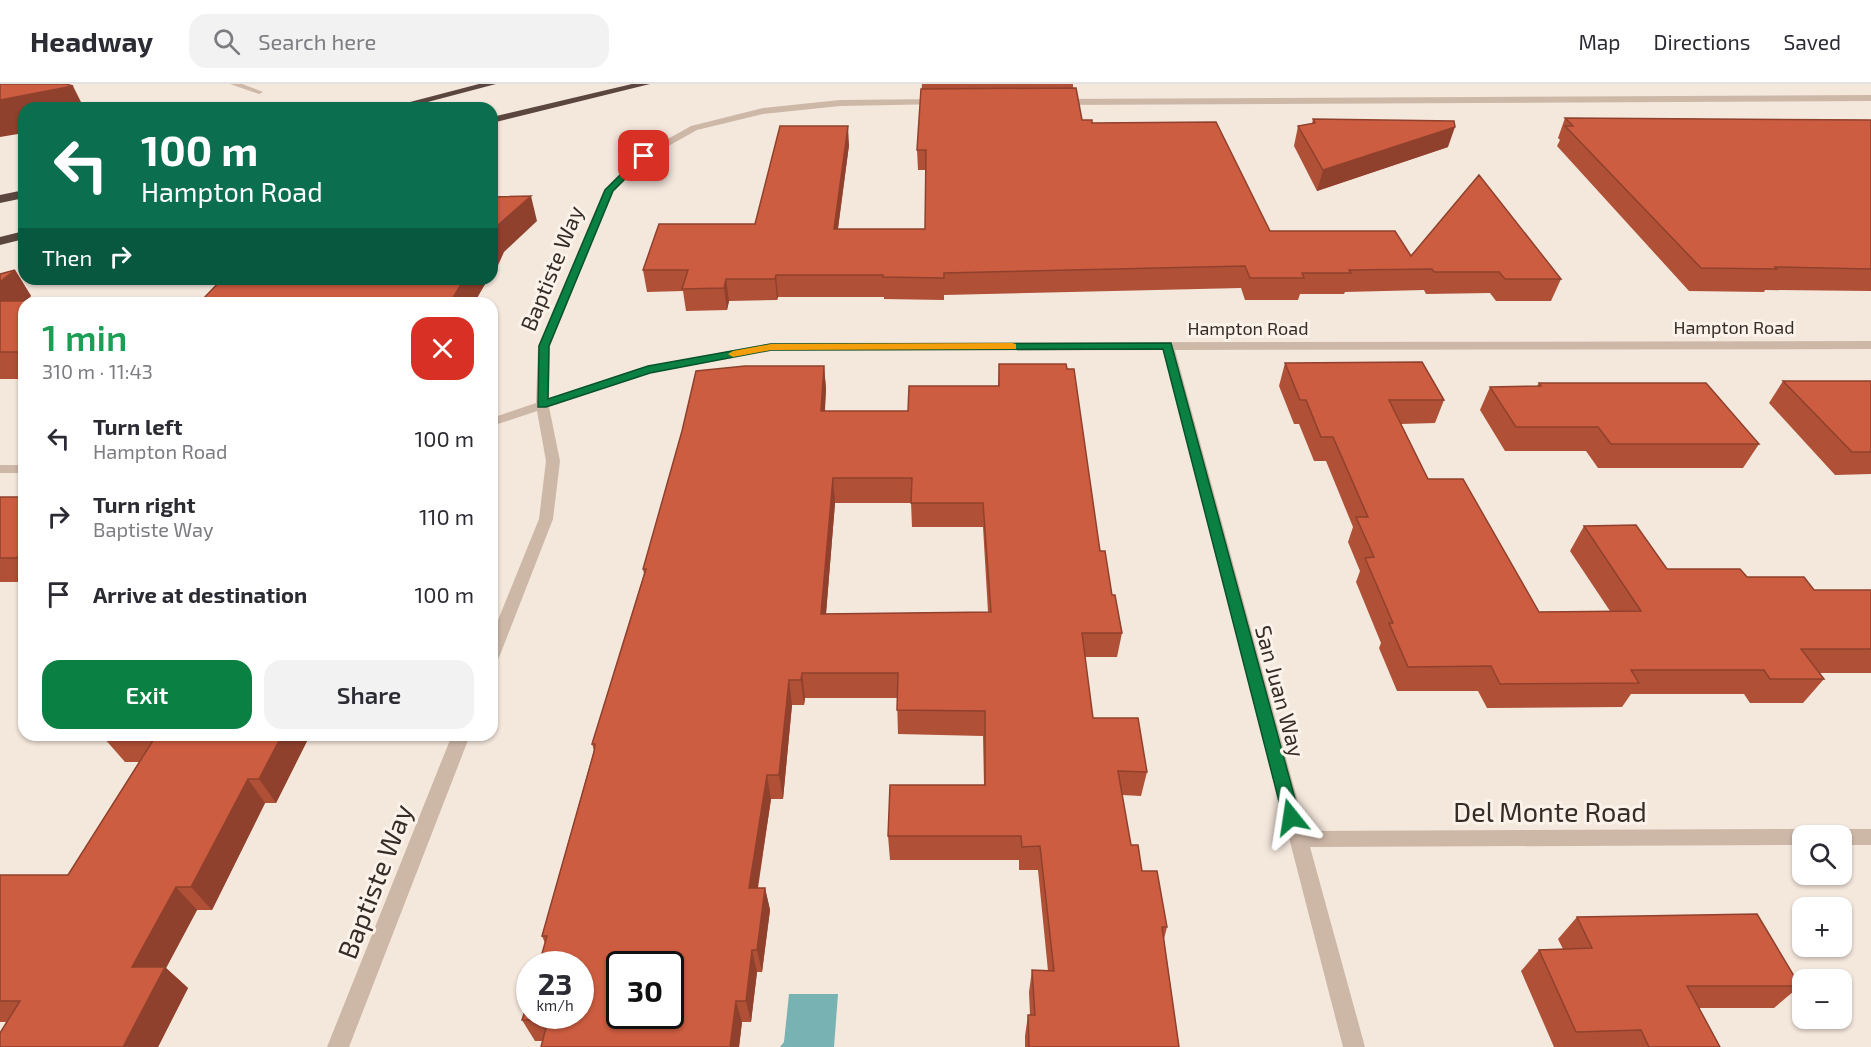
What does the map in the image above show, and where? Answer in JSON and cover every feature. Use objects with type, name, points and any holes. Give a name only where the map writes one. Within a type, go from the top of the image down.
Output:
[{"type":"highway","points":[[417,102],[491,84]]},
{"type":"highway","points":[[498,119],[645,84]]},
{"type":"highway","points":[[0,199],[18,195]]},
{"type":"highway","points":[[0,241],[18,237]]},
{"type":"street","points":[[234,84],[259,92]]},
{"type":"street","points":[[1044,102],[1871,98]]},
{"type":"street","name":"Baptiste Way","points":[[498,641],[546,519],[553,461],[542,405],[544,346],[609,190],[644,156],[694,128],[763,111],[840,103],[948,102]]},
{"type":"street","name":"Hampton Road","points":[[498,420],[648,370],[771,347],[1871,345]]},
{"type":"street","name":"San Juan Way","points":[[1168,346],[1354,1047]]},
{"type":"street","points":[[0,469],[18,469]]},
{"type":"street","name":"Baptiste Way","points":[[338,1047],[459,741]]},
{"type":"street","name":"Del Monte Road","points":[[1297,839],[1792,837]]},
{"type":"street","points":[[1852,837],[1871,837]]},
{"type":"water","points":[[789,994],[838,994],[834,1047],[780,1047],[784,1042]]},
{"type":"building","points":[[0,84],[66,84],[73,86],[0,100]]},
{"type":"building","points":[[1076,88],[1082,120],[1092,120],[1092,123],[1216,122],[1270,231],[1395,231],[1411,256],[1479,175],[1561,279],[1505,279],[1499,272],[1434,272],[1432,269],[1349,270],[1351,273],[1302,273],[1304,278],[1250,278],[1245,266],[944,273],[944,278],[883,277],[883,275],[776,275],[775,279],[726,279],[724,288],[682,289],[688,270],[643,270],[659,224],[755,224],[780,126],[848,126],[834,229],[925,229],[926,150],[917,150],[921,89]]},
{"type":"building","points":[[1565,118],[1871,120],[1871,269],[1701,268],[1565,126],[1573,126]]},
{"type":"building","points":[[1313,119],[1454,121],[1455,127],[1323,170],[1298,126],[1315,123]]},
{"type":"building","points":[[531,196],[498,225],[498,197]]},
{"type":"building","points":[[15,270],[0,282],[0,274]]},
{"type":"building","points":[[216,285],[460,285],[454,297],[205,297]]},
{"type":"building","points":[[0,301],[18,301],[18,352],[0,352]]},
{"type":"building","points":[[1422,362],[1444,400],[1389,400],[1428,479],[1463,479],[1539,612],[1641,611],[1584,526],[1636,525],[1667,569],[1740,569],[1747,577],[1804,577],[1814,590],[1871,590],[1871,649],[1801,649],[1824,679],[1770,679],[1764,670],[1631,670],[1639,683],[1500,684],[1491,666],[1408,667],[1389,623],[1393,623],[1365,558],[1374,557],[1356,517],[1368,517],[1333,437],[1321,437],[1306,400],[1300,400],[1285,363]]},
{"type":"building","points":[[999,364],[1066,364],[1067,369],[1074,369],[1100,551],[1105,551],[1112,595],[1115,595],[1122,633],[1082,633],[1093,718],[1138,718],[1147,772],[1118,771],[1131,845],[1138,845],[1142,871],[1157,871],[1167,927],[1162,927],[1179,1047],[1029,1047],[1028,1015],[1035,1015],[1032,970],[1054,971],[1040,846],[1022,847],[1021,836],[888,836],[890,785],[985,785],[985,711],[897,710],[898,673],[802,673],[801,680],[789,680],[779,775],[767,775],[749,888],[765,888],[757,950],[752,950],[746,1001],[736,1001],[730,1047],[541,1047],[546,1029],[594,1029],[594,951],[543,951],[547,936],[542,936],[594,752],[595,744],[592,744],[646,569],[643,569],[682,431],[696,371],[745,366],[824,366],[821,411],[908,411],[909,386],[999,386]],"holes":[[[833,478],[912,478],[911,503],[983,503],[991,612],[821,614]]]},
{"type":"building","points":[[1783,381],[1871,381],[1871,452],[1852,452]]},
{"type":"building","points":[[1539,383],[1706,383],[1759,444],[1611,444],[1598,427],[1516,427],[1490,387],[1541,386]]},
{"type":"building","points":[[0,497],[18,497],[18,557],[0,558]]},
{"type":"building","points":[[153,741],[279,741],[259,779],[248,779],[191,887],[176,887],[132,967],[165,967],[123,1047],[0,1047],[0,1033],[20,1001],[0,1001],[0,875],[68,875]]},
{"type":"building","points":[[1757,914],[1792,973],[1792,986],[1687,986],[1720,1047],[1649,1047],[1641,1030],[1576,1032],[1539,950],[1592,948],[1577,917]]},
{"type":"slow traffic","points":[[733,354],[771,347],[1012,346]]},
{"type":"route","points":[[644,156],[609,190],[544,346],[542,405],[648,370],[771,347],[1168,346],[1291,817]]}]
